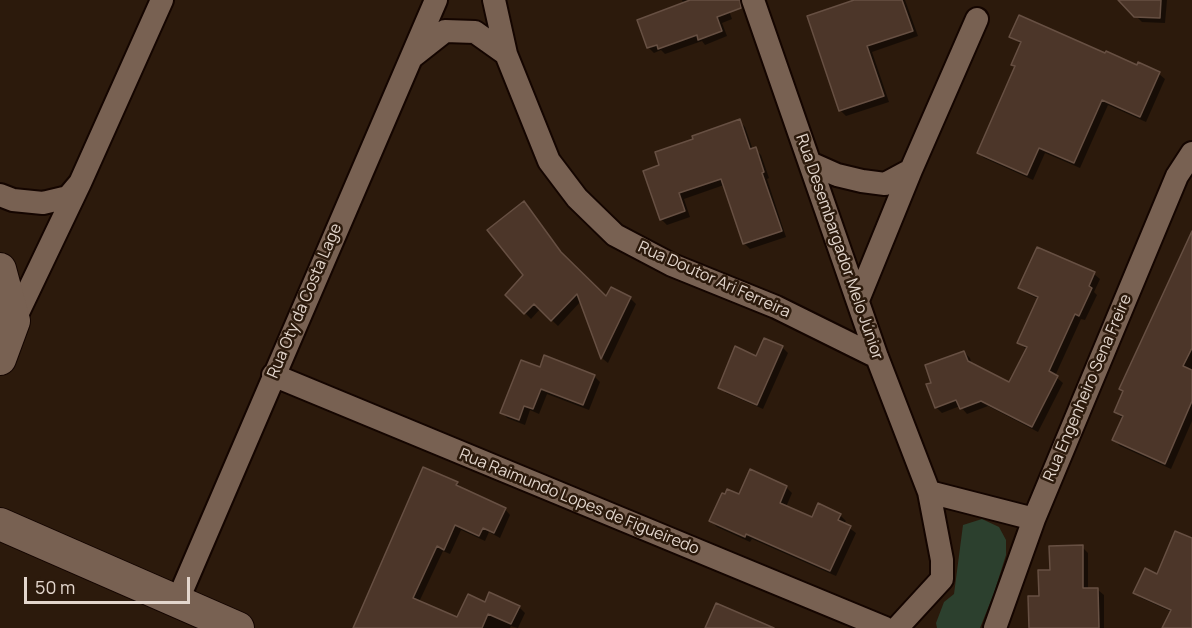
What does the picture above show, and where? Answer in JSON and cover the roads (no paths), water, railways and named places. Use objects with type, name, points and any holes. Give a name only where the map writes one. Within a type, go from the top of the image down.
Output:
[{"type":"street","points":[[0,358],[162,0]]},
{"type":"street","name":"Rua Oty da Costa Lage","points":[[177,602],[436,0]]},
{"type":"street","name":"Rua Doutor Ari Ferreira","points":[[494,0],[506,54],[549,161],[577,198],[615,235],[672,265],[776,307],[877,357]]},
{"type":"street","name":"Rua Desembargador Melo Júnior","points":[[753,0],[877,357],[929,492],[942,560],[942,579],[897,628]]},
{"type":"street","points":[[858,300],[911,170],[977,19]]},
{"type":"street","points":[[410,58],[446,31],[475,32],[506,54]]},
{"type":"street","name":"Rua Engenheiro Sena Freire","points":[[995,628],[1034,519],[1177,176],[1192,153]]},
{"type":"street","points":[[810,163],[837,175],[885,184],[911,170]]},
{"type":"street","points":[[0,195],[14,200],[43,203],[68,197],[80,183]]},
{"type":"street","points":[[0,269],[15,321]]},
{"type":"street","name":"Rua Raimundo Lopes de Figueiredo","points":[[273,375],[885,628]]},
{"type":"street","points":[[929,492],[1034,519]]},
{"type":"street","points":[[0,524],[238,628]]}]
